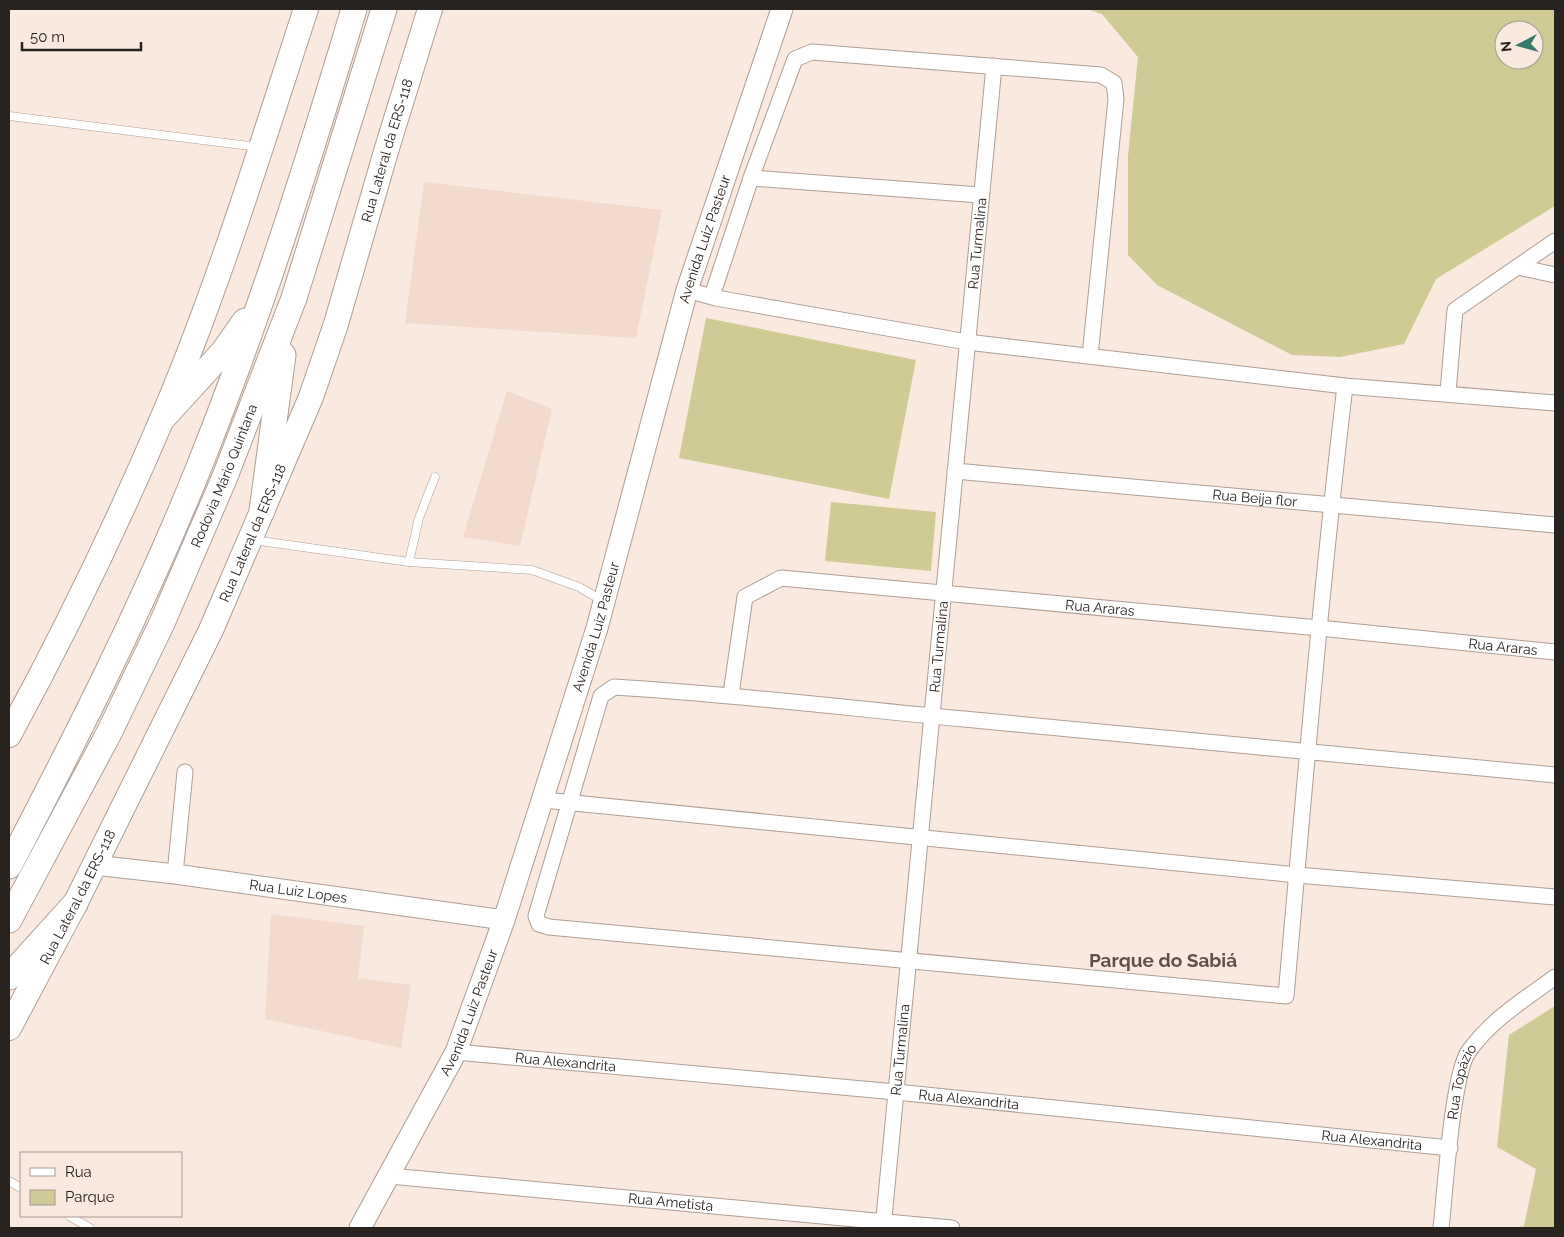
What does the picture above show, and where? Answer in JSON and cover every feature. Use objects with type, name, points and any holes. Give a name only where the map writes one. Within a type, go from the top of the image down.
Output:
[{"type":"highway","name":"Rodovia Mário Quintana","points":[[9,866],[86,720],[198,469],[266,290],[354,9]]},
{"type":"highway","name":"Rodovia Mário Quintana","points":[[9,920],[108,733],[162,623],[224,479],[294,298],[384,9]]},
{"type":"highway","points":[[163,418],[224,351],[266,290]]},
{"type":"highway","points":[[262,511],[272,451],[278,388],[294,298]]},
{"type":"highway","points":[[9,977],[75,904]]},
{"type":"main road","points":[[9,735],[64,633],[163,418],[221,264],[306,9]]},
{"type":"main road","name":"Rua Lateral da ERS-118","points":[[9,1028],[75,904],[211,630],[311,397],[336,324],[430,9]]},
{"type":"main road","name":"Avenida Luiz Pasteur","points":[[360,1228],[456,1052],[504,920],[544,800],[604,602],[687,290],[782,9]]},
{"type":"street","points":[[712,296],[751,178],[795,59],[812,52],[1101,75],[1114,83],[1116,99],[1090,356]]},
{"type":"street","name":"Rua Turmalina","points":[[884,1225],[945,593],[980,195],[994,66]]},
{"type":"street","points":[[751,178],[980,195]]},
{"type":"street","points":[[1448,392],[1455,310],[1555,242]]},
{"type":"street","points":[[1518,267],[1555,275]]},
{"type":"street","points":[[687,290],[967,342],[1345,386],[1448,392],[1555,403]]},
{"type":"street","points":[[1345,386],[1319,628],[1308,752],[1297,875],[1286,996],[549,927],[539,924],[536,916],[601,696],[614,687],[731,694],[932,716],[1308,752],[1555,775]]},
{"type":"street","name":"Rua Beija flor","points":[[955,471],[1555,525]]},
{"type":"street","name":"Rua Araras","points":[[731,694],[745,597],[781,578],[1555,652]]},
{"type":"street","points":[[175,874],[185,772]]},
{"type":"street","points":[[544,800],[568,804],[1297,875],[1555,897]]},
{"type":"street","name":"Rua Luiz Lopes","points":[[94,866],[175,874],[504,920]]},
{"type":"street","name":"Rua Topázio","points":[[1441,1228],[1459,1080],[1467,1053],[1494,1023],[1555,977]]},
{"type":"street","name":"Rua Alexandrita","points":[[456,1052],[896,1092],[1450,1148]]},
{"type":"street","name":"Rua Ametista","points":[[390,1176],[884,1225],[952,1228]]},
{"type":"lane","points":[[9,116],[260,148]]},
{"type":"lane","points":[[409,562],[419,518],[435,477]]},
{"type":"lane","points":[[250,539],[409,562],[532,570],[579,587],[604,602]]},
{"type":"lane","points":[[9,1181],[20,1187]]},
{"type":"lane","points":[[71,1217],[90,1228]]},
{"type":"shaded area","points":[[424,182],[662,210],[636,338],[405,323]]},
{"type":"shaded area","points":[[507,391],[552,409],[520,546],[463,537]]},
{"type":"shaded area","points":[[271,914],[364,926],[358,978],[411,985],[401,1048],[265,1019]]},
{"type":"green space","points":[[1087,9],[1555,9],[1555,206],[1436,279],[1404,344],[1340,357],[1292,355],[1157,285],[1128,255],[1128,156],[1138,57],[1102,14]]},
{"type":"green space","points":[[706,318],[916,360],[889,499],[679,458]]},
{"type":"green space","points":[[831,502],[936,512],[931,571],[825,561]]},
{"type":"green space","points":[[1555,1006],[1555,1228],[1516,1228],[1524,1226],[1536,1169],[1497,1147],[1509,1035]]},
{"type":"district","name":"Parque do Sabiá","points":[[1163,960]]}]
